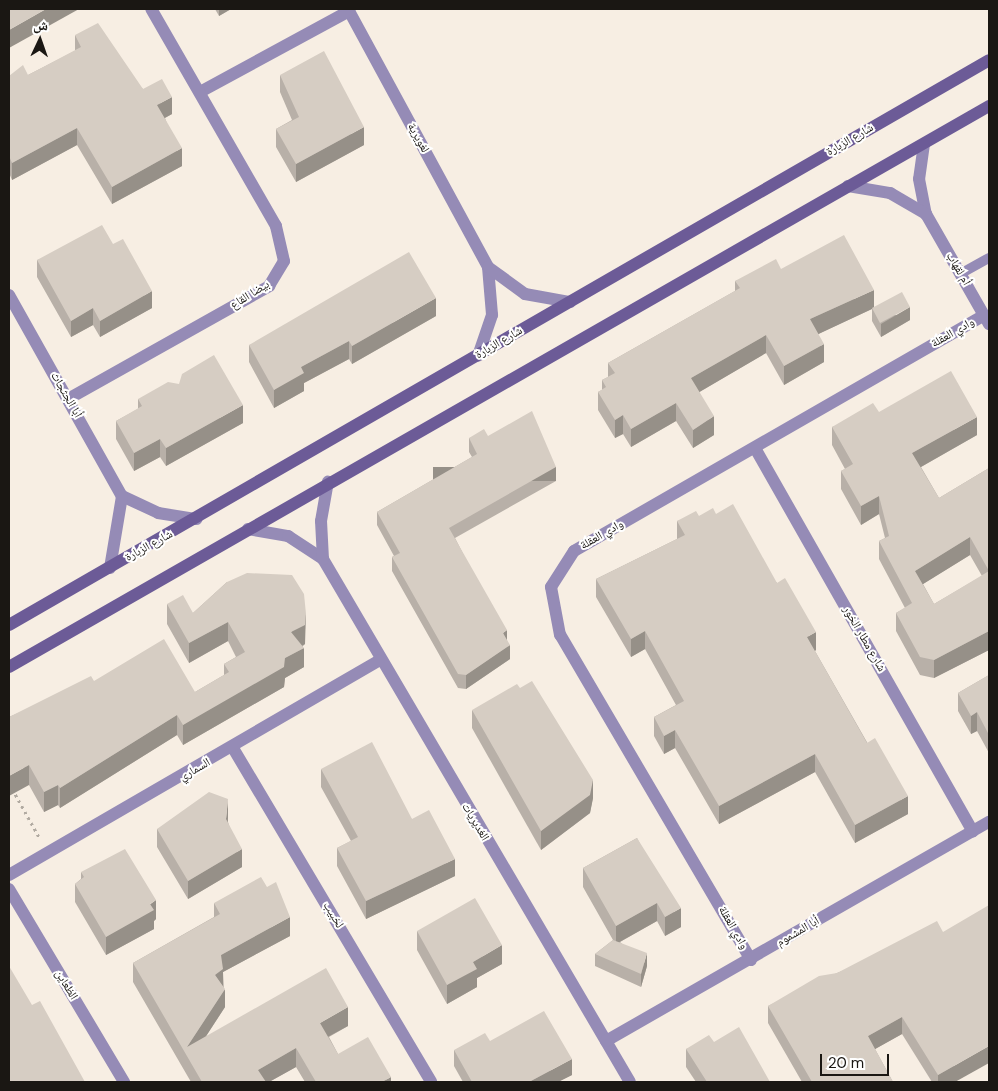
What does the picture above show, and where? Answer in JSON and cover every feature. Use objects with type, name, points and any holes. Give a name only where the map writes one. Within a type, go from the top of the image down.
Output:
[{"type":"street","name":"بيضا القاع","points":[[68,399],[269,286],[279,274],[283,243],[276,226],[151,9]]},
{"type":"street","points":[[200,92],[349,10]]},
{"type":"street","name":"لغويرية","points":[[349,10],[488,267],[492,315],[478,356]]},
{"type":"street","name":"شارع الزبارة","points":[[9,625],[197,519],[989,60]]},
{"type":"street","points":[[9,667],[328,482],[989,106]]},
{"type":"street","name":"أم لقهاب","points":[[924,144],[919,179],[926,214],[987,320]]},
{"type":"street","points":[[848,186],[890,193],[926,214]]},
{"type":"street","name":"لغويرية","points":[[488,267],[525,294],[570,302]]},
{"type":"street","name":"أبا الجثجاث","points":[[9,295],[122,496]]},
{"type":"street","name":"وادي العقلة","points":[[751,960],[560,635],[551,587],[574,551],[755,448],[987,320]]},
{"type":"street","name":"شارع مطار الخور","points":[[755,448],[973,831]]},
{"type":"street","name":"الغديريات","points":[[328,482],[320,520],[323,559],[378,660],[630,1082]]},
{"type":"street","points":[[110,568],[122,496],[158,513],[197,519]]},
{"type":"street","name":"الغديريات","points":[[248,529],[288,536],[323,559]]},
{"type":"street","name":"السماري","points":[[9,875],[233,748],[378,660]]},
{"type":"street","name":"لخبيب","points":[[233,748],[431,1082]]},
{"type":"street","name":"أبا المشموم","points":[[606,1040],[751,960],[989,822]]},
{"type":"street","name":"الظعاين","points":[[9,889],[124,1082]]},
{"type":"lane","points":[[960,274],[989,258]]},
{"type":"path","points":[[9,783],[48,853]]},
{"type":"building","points":[[9,9],[46,9],[9,30]]},
{"type":"building","points":[[98,23],[143,89],[162,79],[172,97],[157,105],[182,148],[112,187],[77,128],[12,163],[9,156],[9,76],[23,65],[28,75],[81,47],[75,35]]},
{"type":"building","points":[[324,51],[364,127],[296,164],[276,129],[299,117],[280,75]]},
{"type":"building","points":[[102,225],[113,244],[123,239],[152,291],[100,321],[93,308],[71,321],[37,260]]},
{"type":"building","points":[[844,235],[874,290],[810,319],[824,344],[784,366],[766,335],[691,378],[714,416],[693,430],[676,403],[631,429],[623,415],[615,420],[598,392],[606,387],[602,380],[615,373],[608,363],[740,288],[735,281],[776,259],[781,269]]},
{"type":"building","points":[[409,252],[436,298],[352,346],[349,341],[301,367],[304,373],[274,390],[249,345]]},
{"type":"building","points":[[902,292],[910,307],[880,323],[872,308]]},
{"type":"building","points":[[214,355],[243,405],[166,448],[160,439],[134,453],[116,421],[142,406],[138,399],[168,382],[179,384],[182,374]]},
{"type":"building","points":[[951,371],[977,417],[912,453],[939,498],[989,468],[989,571],[989,631],[934,660],[920,657],[896,613],[912,603],[879,541],[889,536],[879,496],[861,506],[841,471],[853,464],[832,427],[873,403],[879,412]],"holes":[[[970,537],[989,571],[934,604],[915,571]]]},
{"type":"building","points":[[532,411],[556,467],[449,528],[507,630],[503,633],[510,645],[466,675],[458,674],[392,557],[400,553],[377,512],[477,454],[469,438],[484,429],[488,436]]},
{"type":"building","points":[[733,504],[777,583],[785,578],[816,632],[807,637],[867,743],[875,738],[908,796],[855,825],[815,754],[719,806],[675,730],[664,736],[654,717],[684,701],[645,631],[631,639],[596,579],[685,535],[677,521],[696,511],[699,516],[713,508],[716,514]]},
{"type":"building","points":[[247,573],[292,575],[304,594],[305,625],[291,632],[304,648],[285,658],[284,667],[183,725],[177,715],[60,788],[58,785],[44,792],[29,765],[9,776],[9,717],[91,676],[94,681],[164,639],[195,692],[229,672],[224,664],[245,652],[228,622],[189,643],[167,604],[183,595],[193,613],[227,582]]},
{"type":"building","points":[[989,675],[989,735],[977,712],[971,716],[958,693]]},
{"type":"building","points":[[532,681],[593,780],[590,795],[541,831],[472,710],[517,684],[520,688]]},
{"type":"building","points":[[372,742],[412,819],[429,810],[455,859],[366,901],[337,848],[358,837],[321,769]]},
{"type":"building","points":[[209,792],[228,799],[226,819],[242,849],[188,881],[157,829]]},
{"type":"building","points":[[637,838],[681,908],[665,917],[657,903],[616,926],[583,868]]},
{"type":"building","points":[[125,849],[156,900],[150,904],[154,910],[106,937],[75,884],[84,877],[81,872]]},
{"type":"building","points":[[261,877],[267,887],[276,882],[290,917],[221,955],[223,969],[215,975],[225,989],[187,1047],[326,968],[348,1007],[320,1023],[338,1054],[368,1037],[391,1077],[382,1082],[316,1082],[296,1048],[258,1070],[266,1082],[202,1082],[133,963],[220,914],[214,903]]},
{"type":"building","points":[[475,898],[502,945],[473,962],[477,969],[447,985],[417,931]]},
{"type":"building","points":[[989,905],[989,1046],[938,1075],[902,1017],[868,1036],[893,1082],[812,1082],[768,1006],[819,976],[837,973],[937,921],[943,932]]},
{"type":"building","points":[[613,940],[647,953],[641,974],[595,954]]},
{"type":"building","points":[[9,966],[32,1005],[40,1001],[85,1082],[9,1082]]},
{"type":"building","points":[[544,1011],[572,1059],[529,1082],[472,1082],[454,1050],[485,1033],[490,1041]]},
{"type":"building","points":[[739,1027],[770,1082],[707,1082],[686,1049],[709,1035],[714,1042]]}]
